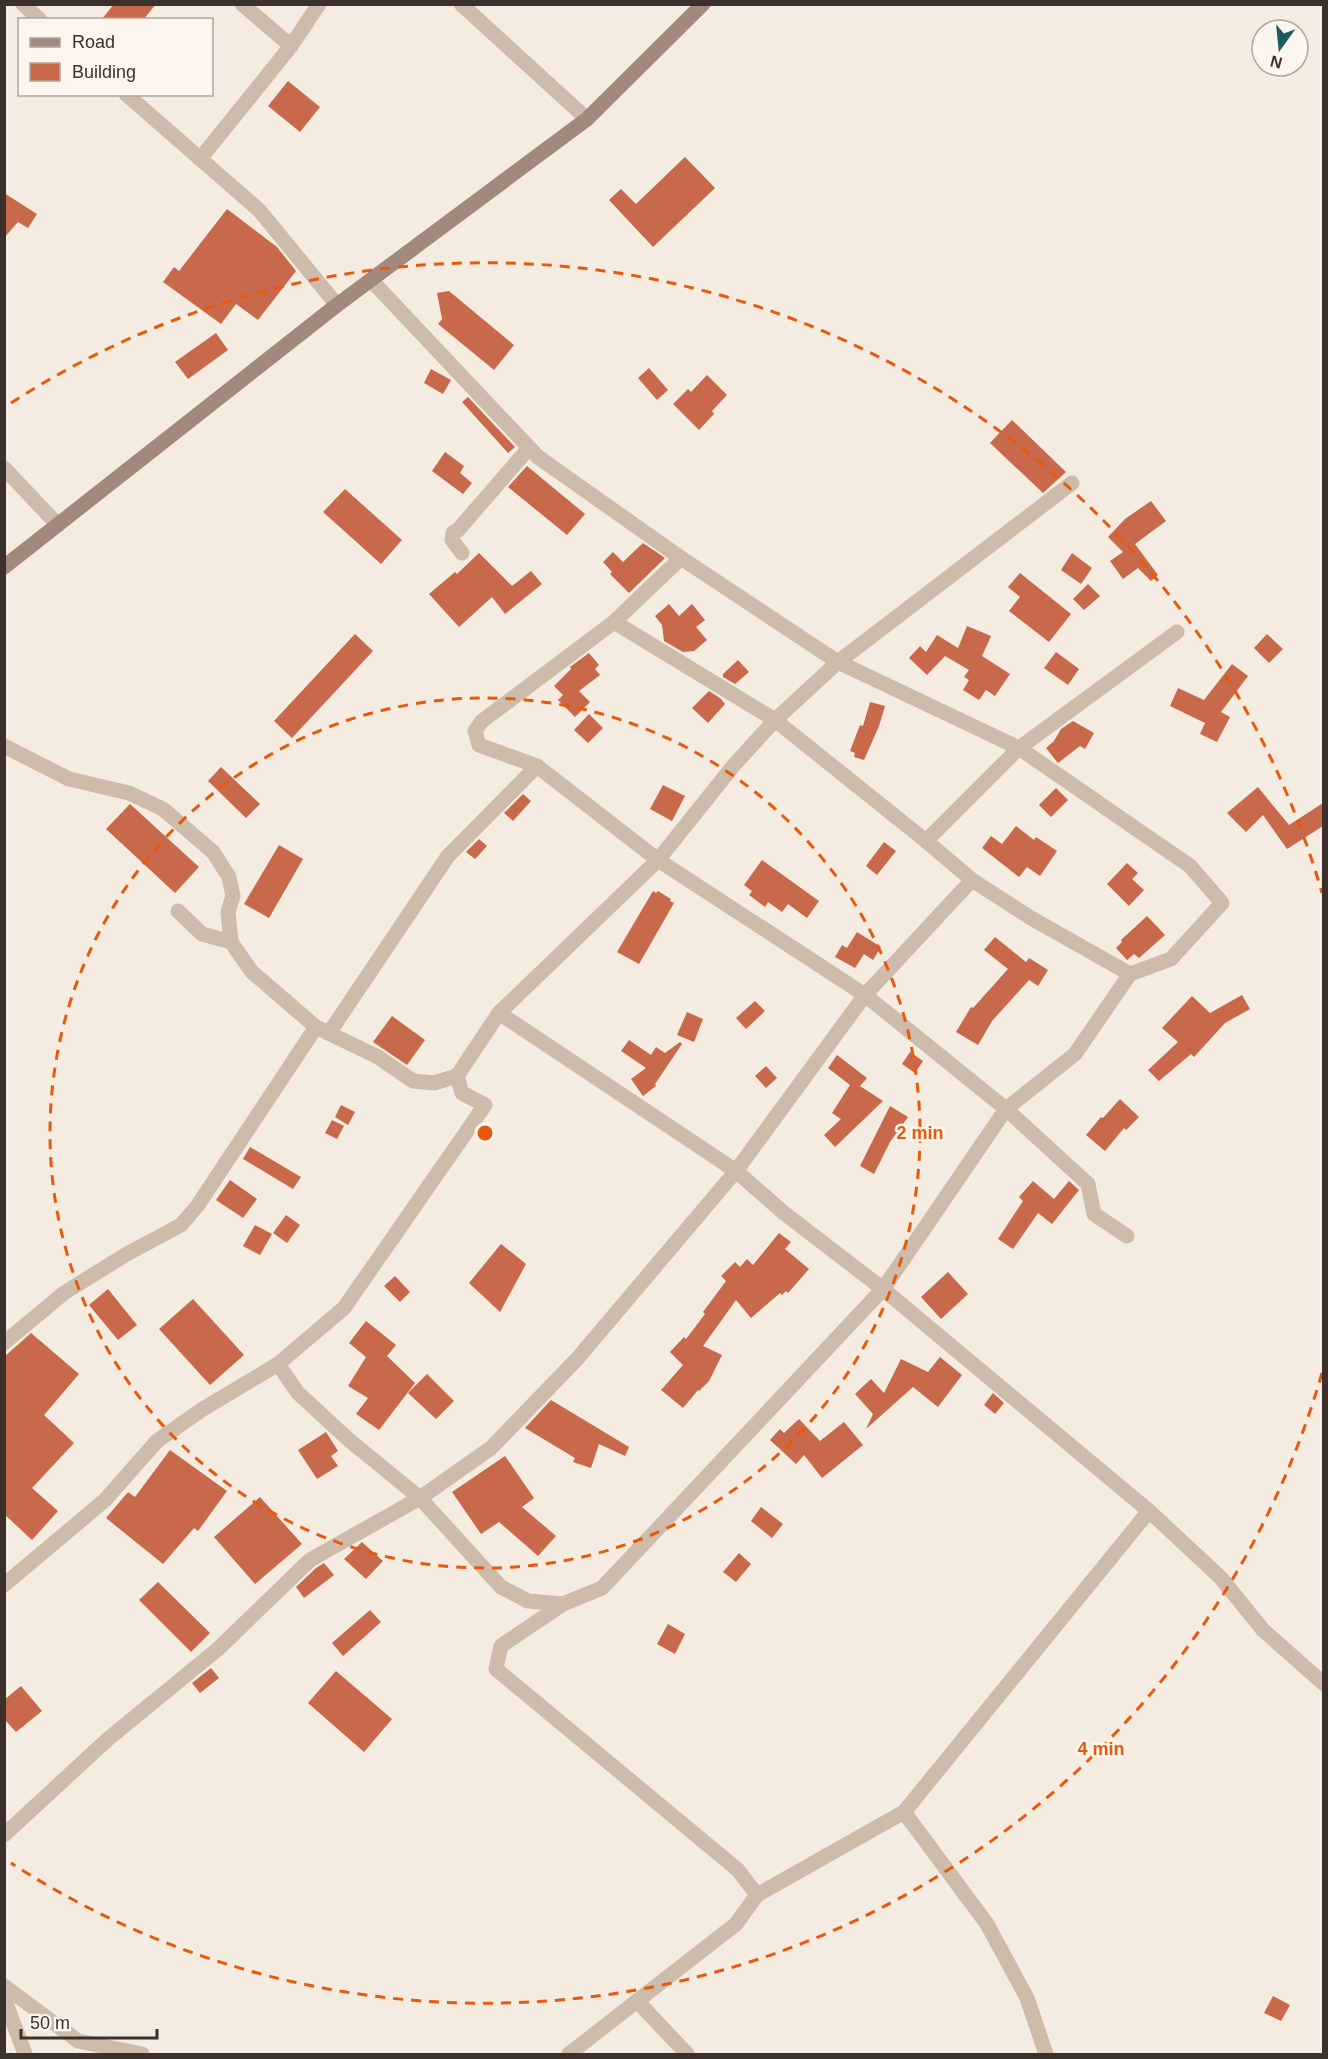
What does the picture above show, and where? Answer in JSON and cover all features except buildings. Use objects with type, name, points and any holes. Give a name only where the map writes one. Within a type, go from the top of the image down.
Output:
[{"type":"main road","points":[[4,567],[337,305],[587,119],[703,4]]},
{"type":"street","points":[[23,4],[38,18]]},
{"type":"street","points":[[242,4],[291,46]]},
{"type":"street","points":[[200,159],[291,46],[319,4]]},
{"type":"street","points":[[461,4],[587,119]]},
{"type":"street","points":[[128,96],[259,210],[337,305]]},
{"type":"street","points":[[371,280],[538,457],[681,558],[838,662],[1019,748],[1190,866],[1222,903],[1171,958],[1130,974],[1075,1054],[1006,1109],[883,1289],[602,1588],[563,1604],[501,1646],[496,1669],[738,1870],[757,1896]]},
{"type":"street","points":[[462,554],[452,540],[453,533],[529,448]]},
{"type":"street","points":[[4,468],[58,525]]},
{"type":"street","points":[[434,1083],[457,1076],[499,1012],[658,860],[734,765],[775,720],[838,662],[1072,483]]},
{"type":"street","points":[[681,558],[614,622],[482,721],[475,731],[479,745],[537,766],[658,860],[865,995],[1006,1109],[1088,1184],[1094,1214],[1127,1236]]},
{"type":"street","points":[[614,622],[775,720],[972,880],[1031,918],[1130,974]]},
{"type":"street","points":[[926,841],[1019,748],[1177,632]]},
{"type":"street","points":[[4,746],[69,779],[129,793],[163,808],[213,852],[229,877],[233,896],[228,912],[231,942],[252,972],[290,1006],[323,1030],[378,1057],[412,1081],[434,1083],[462,1093],[485,1105],[344,1308],[278,1364],[203,1409],[158,1442],[105,1500],[4,1585]]},
{"type":"street","points":[[4,1343],[64,1293],[125,1255],[181,1225],[198,1205],[448,856],[537,766]]},
{"type":"street","points":[[4,1835],[108,1738],[218,1649],[310,1560],[420,1498],[490,1448],[569,1367],[736,1171],[865,995],[972,880]]},
{"type":"street","points":[[178,911],[202,934],[231,942]]},
{"type":"street","points":[[499,1012],[736,1171],[784,1213],[883,1289],[1149,1511],[1221,1578],[1263,1630],[1323,1684]]},
{"type":"street","points":[[457,1076],[462,1093]]},
{"type":"street","points":[[278,1364],[298,1393],[349,1440],[420,1498],[501,1587],[528,1601],[563,1604]]},
{"type":"street","points":[[569,2055],[736,1924],[757,1896],[904,1812],[1149,1511]]},
{"type":"street","points":[[904,1812],[987,1924],[1028,1998],[1046,2055]]},
{"type":"street","points":[[4,1986],[78,2041],[142,2055]]},
{"type":"street","points":[[4,1998],[25,2055]]},
{"type":"street","points":[[637,2001],[687,2055]]}]
